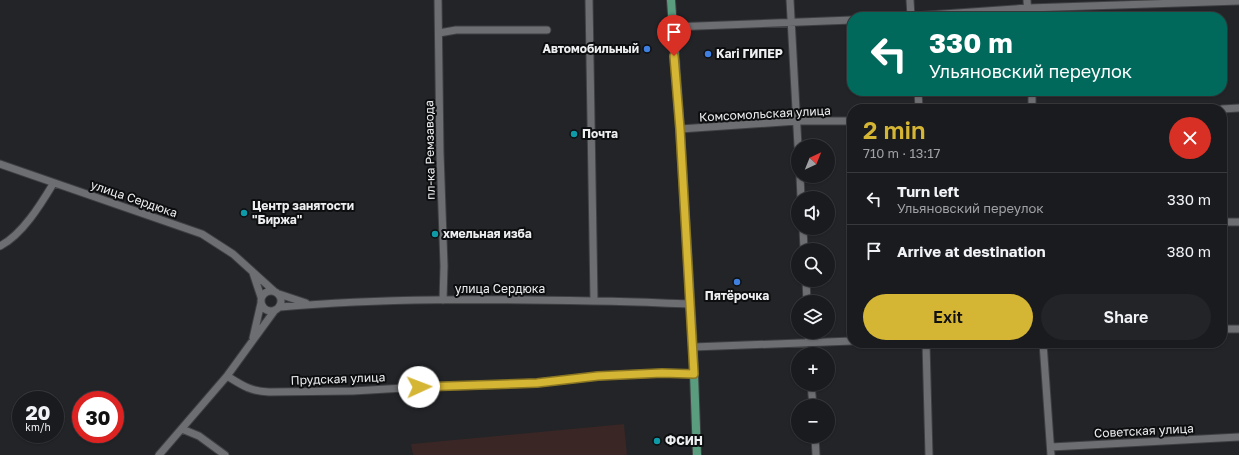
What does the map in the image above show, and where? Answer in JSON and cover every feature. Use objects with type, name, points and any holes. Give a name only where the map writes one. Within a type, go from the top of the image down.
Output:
[{"type":"main road","points":[[671,0],[693,347],[697,455]]},
{"type":"street","name":"пл-ка Ремзавода","points":[[438,0],[444,300]]},
{"type":"street","points":[[589,0],[594,301]]},
{"type":"street","points":[[790,0],[798,139]]},
{"type":"street","points":[[910,0],[911,12]]},
{"type":"street","points":[[1027,0],[1028,12]]},
{"type":"street","points":[[976,12],[1028,8],[1239,1]]},
{"type":"street","points":[[672,27],[847,20]]},
{"type":"street","points":[[439,33],[456,30],[547,30]]},
{"type":"street","points":[[1227,109],[1239,108]]},
{"type":"street","name":"Комсомольская улица","points":[[680,129],[797,121],[847,121]]},
{"type":"street","name":"улица Сердюка","points":[[0,164],[53,184],[202,234],[233,254],[277,293]]},
{"type":"street","points":[[0,246],[20,229],[33,215],[53,184]]},
{"type":"street","points":[[1227,222],[1239,222]]},
{"type":"street","points":[[253,271],[261,300],[266,310],[278,309]]},
{"type":"street","points":[[252,342],[261,300],[265,292],[277,293],[309,304]]},
{"type":"street","points":[[159,455],[227,376],[278,309],[282,301],[277,293]]},
{"type":"street","name":"улица Сердюка","points":[[278,309],[309,304],[444,300],[594,301],[690,304]]},
{"type":"street","points":[[1227,329],[1239,329]]},
{"type":"street","points":[[809,339],[809,347]]},
{"type":"street","points":[[693,347],[847,341]]},
{"type":"street","points":[[926,348],[930,455]]},
{"type":"street","points":[[1043,348],[1051,451]]},
{"type":"street","name":"Прудская улица","points":[[227,376],[246,388],[256,391],[353,392],[404,388],[537,383],[598,376],[662,373],[694,374]]},
{"type":"street","points":[[182,429],[199,436],[225,455]]},
{"type":"street","name":"Советская улица","points":[[1051,451],[1239,437]]},
{"type":"street","points":[[815,443],[816,455]]},
{"type":"shaded area","points":[[624,424],[627,455],[413,455],[411,444]]},
{"type":"place","name":"Автомобильный","points":[[647,49]]},
{"type":"place","name":"Kari ГИПЕР","points":[[708,54]]},
{"type":"place","name":"Почта","points":[[574,134]]},
{"type":"place","name":"Центр занятости \"Биржа\"","points":[[244,213]]},
{"type":"place","name":"хмельная изба","points":[[435,234]]},
{"type":"place","name":"Пятёрочка","points":[[737,282]]},
{"type":"place","name":"ФСИН","points":[[657,441]]},
{"type":"route","points":[[419,387],[537,383],[598,376],[662,373],[694,374],[680,129],[674,56]]}]
